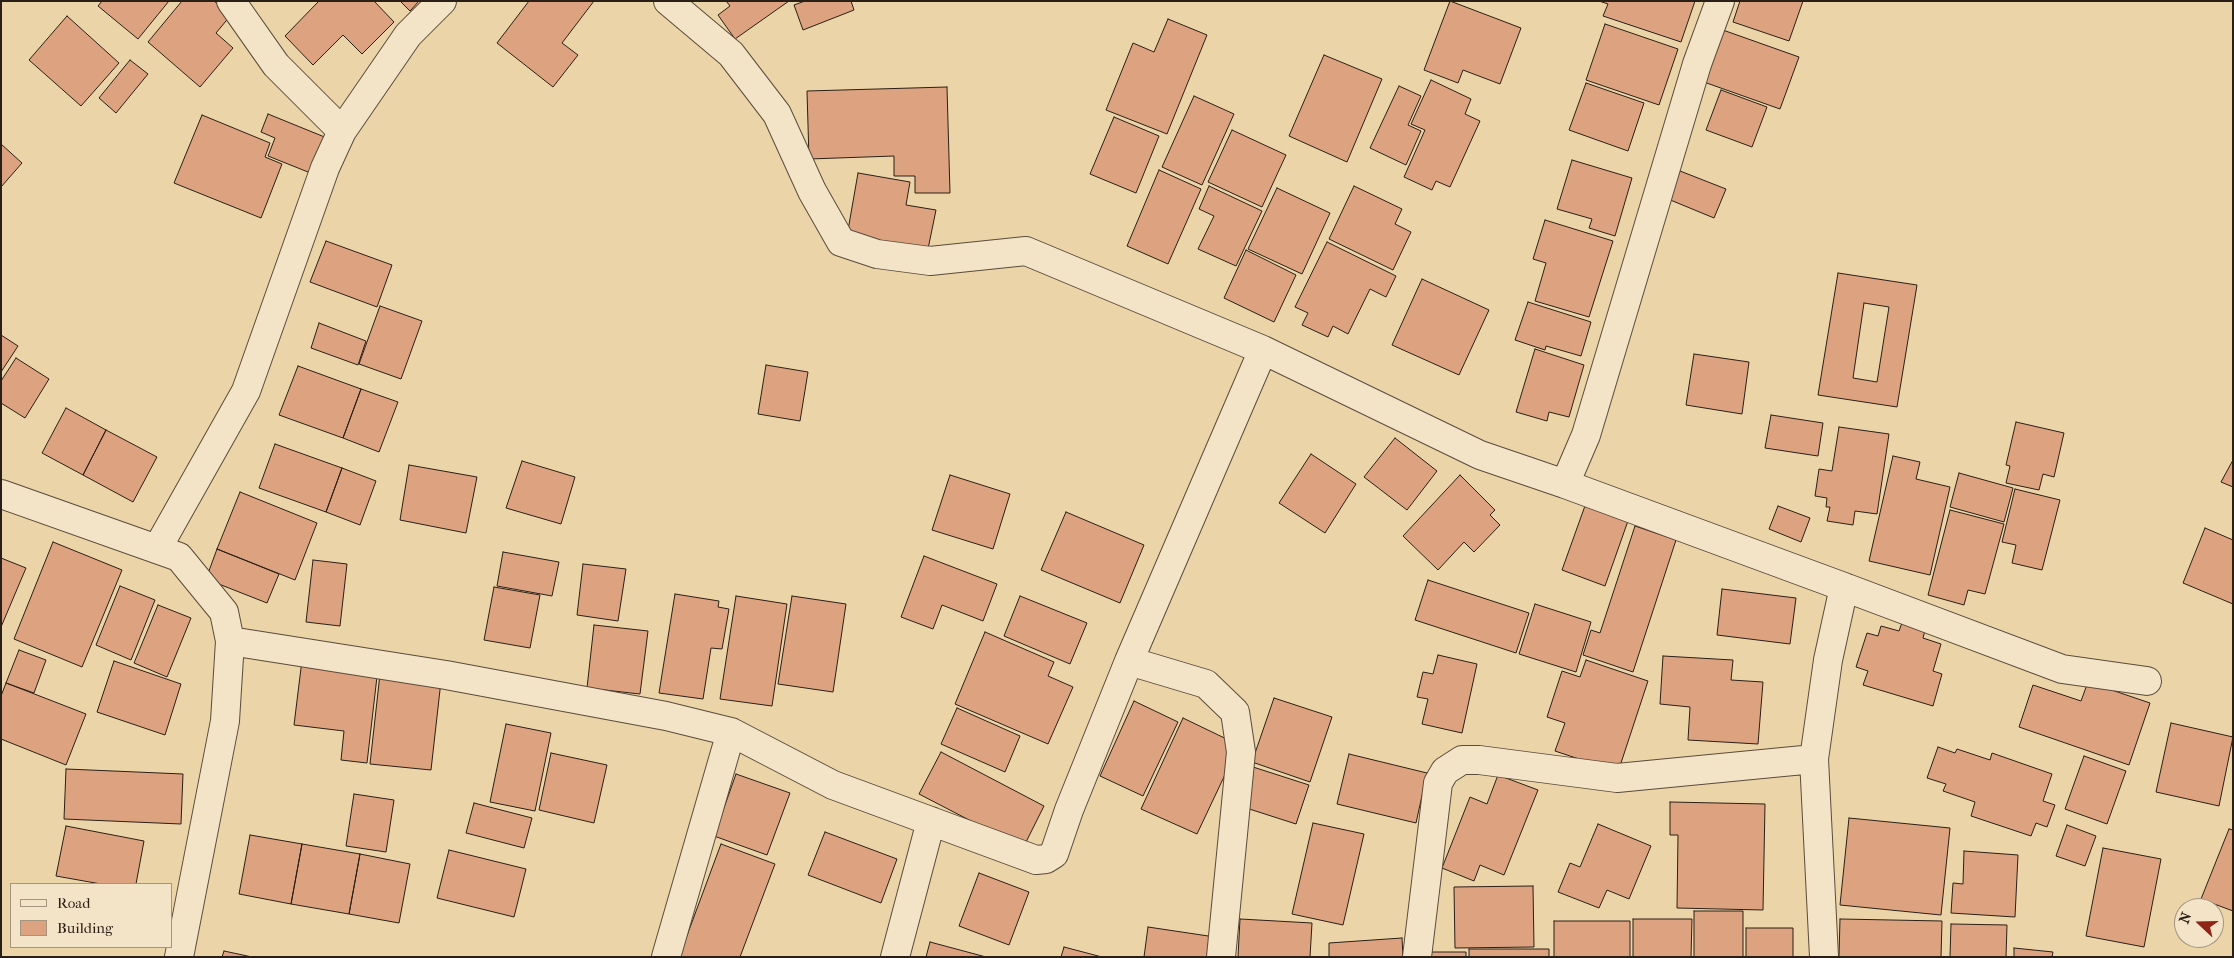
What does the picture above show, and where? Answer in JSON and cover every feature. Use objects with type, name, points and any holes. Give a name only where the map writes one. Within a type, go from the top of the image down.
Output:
[{"type":"street","points":[[231,1],[276,65],[342,131]]},
{"type":"street","points":[[157,549],[246,391],[325,168],[342,131],[408,35],[442,1]]},
{"type":"street","points":[[668,1],[731,54],[777,114],[812,191],[841,242],[877,254],[930,261],[1026,251],[1263,350],[1480,455],[1565,484],[2062,669],[2147,681]]},
{"type":"street","points":[[1565,484],[1586,435],[1698,64],[1720,1]]},
{"type":"street","points":[[230,641],[456,677],[666,716],[731,732],[833,785],[1036,860],[1046,859],[1054,854],[1069,810],[1129,661],[1263,350]]},
{"type":"street","points":[[1,494],[179,557],[224,612],[230,641],[225,721],[179,957]]},
{"type":"street","points":[[1824,957],[1814,759],[1828,660],[1844,587]]},
{"type":"street","points":[[1129,661],[1206,684],[1235,712],[1241,752],[1220,957]]},
{"type":"street","points":[[666,957],[731,732]]},
{"type":"street","points":[[1417,957],[1438,783],[1445,771],[1462,760],[1479,760],[1618,778],[1814,759]]},
{"type":"street","points":[[895,957],[931,821]]},
{"type":"building","points":[[102,1],[169,1],[138,39],[98,6]]},
{"type":"building","points":[[182,1],[214,1],[231,15],[216,33],[233,48],[200,87],[148,42]]},
{"type":"building","points":[[319,1],[374,1],[394,22],[362,54],[343,35],[313,65],[285,36]]},
{"type":"building","points":[[400,1],[419,1],[410,11]]},
{"type":"building","points":[[529,1],[594,1],[562,43],[578,55],[553,87],[497,43]]},
{"type":"building","points":[[726,1],[789,1],[735,39],[718,15],[730,6]]},
{"type":"building","points":[[805,1],[851,1],[854,10],[803,30],[794,5]]},
{"type":"building","points":[[1450,1],[1521,28],[1500,84],[1463,70],[1458,83],[1424,70]]},
{"type":"building","points":[[1599,1],[1695,1],[1681,42],[1603,16],[1608,4]]},
{"type":"building","points":[[1740,1],[1803,1],[1789,41],[1733,22]]},
{"type":"building","points":[[67,16],[119,63],[81,106],[29,60]]},
{"type":"building","points":[[1168,19],[1207,35],[1167,134],[1106,110],[1133,43],[1154,52]]},
{"type":"building","points":[[1605,24],[1678,49],[1659,105],[1586,80]]},
{"type":"building","points":[[1720,29],[1799,57],[1780,109],[1701,81]]},
{"type":"building","points":[[1324,55],[1382,79],[1347,162],[1289,136]]},
{"type":"building","points":[[130,60],[148,74],[116,113],[99,98]]},
{"type":"building","points":[[1431,80],[1471,99],[1465,114],[1480,121],[1450,187],[1436,181],[1432,190],[1404,177],[1425,130],[1411,124]]},
{"type":"building","points":[[1586,83],[1644,103],[1628,151],[1569,130]]},
{"type":"building","points":[[1399,86],[1421,96],[1408,125],[1421,131],[1406,165],[1370,148]]},
{"type":"building","points":[[947,87],[950,193],[915,193],[915,176],[894,176],[894,156],[809,159],[807,91]]},
{"type":"building","points":[[1721,90],[1767,107],[1752,147],[1706,130]]},
{"type":"building","points":[[1194,96],[1234,114],[1202,185],[1162,167]]},
{"type":"building","points":[[268,114],[327,138],[313,174],[268,156],[275,138],[261,132]]},
{"type":"building","points":[[202,115],[270,143],[265,157],[282,164],[261,218],[174,183]]},
{"type":"building","points":[[1114,117],[1159,136],[1136,193],[1090,174]]},
{"type":"building","points":[[1232,130],[1286,155],[1262,207],[1208,182]]},
{"type":"building","points":[[1,144],[22,163],[1,187]]},
{"type":"building","points":[[1572,160],[1632,178],[1615,236],[1589,228],[1592,219],[1557,209]]},
{"type":"building","points":[[1159,170],[1201,189],[1168,264],[1127,246]]},
{"type":"building","points":[[1680,171],[1726,189],[1714,218],[1668,199]]},
{"type":"building","points":[[858,173],[910,182],[906,205],[936,210],[928,249],[847,236]]},
{"type":"building","points":[[1209,186],[1262,211],[1236,266],[1198,249],[1214,216],[1199,209]]},
{"type":"building","points":[[1354,186],[1402,209],[1395,224],[1411,232],[1393,270],[1329,239]]},
{"type":"building","points":[[1277,188],[1330,213],[1302,274],[1248,249]]},
{"type":"building","points":[[1545,220],[1613,241],[1589,317],[1535,301],[1546,263],[1533,259]]},
{"type":"building","points":[[326,241],[392,265],[377,307],[310,282]]},
{"type":"building","points":[[1327,242],[1396,276],[1386,297],[1370,289],[1348,334],[1333,326],[1328,337],[1302,325],[1308,313],[1295,307]]},
{"type":"building","points":[[1246,250],[1296,275],[1274,322],[1224,298]]},
{"type":"building","points":[[1838,273],[1917,285],[1897,407],[1818,395]],"holes":[[[1864,303],[1889,307],[1877,382],[1853,378]]]},
{"type":"building","points":[[1422,279],[1489,310],[1459,375],[1392,345]]},
{"type":"building","points":[[1528,302],[1591,322],[1581,356],[1546,346],[1545,350],[1515,340]]},
{"type":"building","points":[[380,306],[422,321],[401,379],[359,364]]},
{"type":"building","points":[[319,323],[366,341],[358,365],[311,348]]},
{"type":"building","points":[[1,335],[18,346],[1,372]]},
{"type":"building","points":[[1535,349],[1584,365],[1569,417],[1549,412],[1547,421],[1516,412]]},
{"type":"building","points":[[1694,354],[1749,362],[1742,414],[1686,405]]},
{"type":"building","points":[[16,358],[49,379],[25,418],[1,403],[1,381]]},
{"type":"building","points":[[766,365],[808,372],[800,421],[758,414]]},
{"type":"building","points":[[298,366],[361,389],[343,438],[279,415]]},
{"type":"building","points":[[361,389],[398,402],[379,452],[343,438]]},
{"type":"building","points":[[66,408],[106,430],[83,475],[42,453]]},
{"type":"building","points":[[1771,415],[1823,423],[1818,456],[1765,448]]},
{"type":"building","points":[[2016,422],[2064,433],[2054,477],[2043,474],[2039,490],[2006,483],[2010,466],[2006,465]]},
{"type":"building","points":[[1839,427],[1889,434],[1877,514],[1855,511],[1853,525],[1827,521],[1830,507],[1826,507],[1827,498],[1815,496],[1819,469],[1832,471]]},
{"type":"building","points":[[106,430],[157,457],[133,502],[83,475]]},
{"type":"building","points":[[1395,438],[1437,471],[1407,510],[1364,477]]},
{"type":"building","points":[[275,444],[342,468],[326,512],[259,488]]},
{"type":"building","points":[[1311,454],[1356,484],[1325,533],[1279,503]]},
{"type":"building","points":[[1893,456],[1920,462],[1916,479],[1950,487],[1930,575],[1869,561]]},
{"type":"building","points":[[2233,460],[2233,487],[2221,482]]},
{"type":"building","points":[[522,461],[575,477],[561,524],[506,508]]},
{"type":"building","points":[[409,465],[477,477],[466,533],[400,520]]},
{"type":"building","points":[[342,468],[376,481],[360,525],[326,512]]},
{"type":"building","points":[[1959,473],[2013,488],[2004,522],[1950,507]]},
{"type":"building","points":[[950,475],[1010,494],[993,549],[932,530]]},
{"type":"building","points":[[1460,475],[1495,510],[1490,515],[1500,525],[1474,552],[1464,542],[1438,570],[1403,536]]},
{"type":"building","points":[[2015,489],[2060,500],[2042,570],[2012,563],[2016,545],[2002,542]]},
{"type":"building","points":[[240,492],[317,523],[295,580],[217,549]]},
{"type":"building","points":[[1586,503],[1629,518],[1605,586],[1562,570]]},
{"type":"building","points":[[1778,506],[1810,518],[1801,542],[1769,529]]},
{"type":"building","points":[[1950,510],[2004,524],[1985,594],[1968,590],[1964,605],[1928,595]]},
{"type":"building","points":[[1066,512],[1144,545],[1120,603],[1041,570]]},
{"type":"building","points":[[1635,526],[1676,540],[1633,672],[1583,655],[1591,630],[1600,633]]},
{"type":"building","points":[[2205,528],[2233,540],[2233,604],[2183,583]]},
{"type":"building","points":[[53,542],[122,570],[82,667],[14,639]]},
{"type":"building","points":[[217,549],[279,574],[267,603],[206,579]]},
{"type":"building","points":[[503,552],[559,562],[552,596],[497,586]]},
{"type":"building","points":[[924,556],[997,584],[983,621],[942,605],[933,629],[901,617]]},
{"type":"building","points":[[1,558],[26,568],[1,627]]},
{"type":"building","points":[[313,560],[347,564],[340,626],[306,622]]},
{"type":"building","points":[[583,564],[626,569],[618,621],[577,615]]},
{"type":"building","points":[[1428,580],[1529,613],[1516,653],[1415,620]]},
{"type":"building","points":[[120,586],[155,600],[131,660],[96,645]]},
{"type":"building","points":[[494,587],[540,595],[530,648],[484,640]]},
{"type":"building","points":[[1722,589],[1796,598],[1790,644],[1717,635]]},
{"type":"building","points":[[675,594],[719,601],[718,607],[729,609],[722,649],[711,648],[703,699],[659,693]]},
{"type":"building","points":[[736,596],[787,604],[772,706],[720,699]]},
{"type":"building","points":[[792,596],[846,604],[833,692],[778,684]]},
{"type":"building","points":[[1020,596],[1087,623],[1070,664],[1004,636]]},
{"type":"building","points":[[1535,604],[1591,622],[1576,672],[1519,654]]},
{"type":"building","points":[[158,605],[191,618],[167,677],[134,663]]},
{"type":"building","points":[[1903,620],[1926,627],[1923,638],[1941,644],[1933,671],[1942,674],[1933,706],[1863,685],[1868,671],[1856,667],[1867,633],[1878,636],[1881,626],[1899,631]]},
{"type":"building","points":[[594,625],[648,631],[640,694],[587,688]]},
{"type":"building","points":[[985,632],[1054,662],[1048,676],[1073,687],[1048,744],[955,704]]},
{"type":"building","points":[[19,650],[46,660],[34,693],[6,683]]},
{"type":"building","points":[[1438,655],[1477,664],[1462,733],[1422,724],[1428,699],[1417,697],[1423,672],[1433,674]]},
{"type":"building","points":[[1663,656],[1733,660],[1731,680],[1763,682],[1758,744],[1688,740],[1690,707],[1660,704]]},
{"type":"building","points":[[302,660],[378,668],[367,763],[341,760],[344,731],[294,725]]},
{"type":"building","points":[[1586,660],[1648,681],[1618,772],[1555,751],[1565,723],[1547,717],[1562,671],[1580,677]]},
{"type":"building","points":[[114,661],[181,684],[165,735],[97,712]]},
{"type":"building","points":[[380,674],[441,681],[431,770],[370,764]]},
{"type":"building","points":[[2088,682],[2150,703],[2129,765],[2019,727],[2033,685],[2081,701]]},
{"type":"building","points":[[6,683],[86,714],[66,765],[1,739],[1,696]]},
{"type":"building","points":[[1274,698],[1332,717],[1310,782],[1252,762]]},
{"type":"building","points":[[1134,701],[1178,722],[1143,796],[1100,776]]},
{"type":"building","points":[[957,708],[1020,736],[1005,772],[941,744]]},
{"type":"building","points":[[1183,718],[1239,745],[1197,834],[1141,809]]},
{"type":"building","points":[[2171,723],[2233,737],[2219,806],[2156,792]]},
{"type":"building","points":[[506,724],[551,733],[535,811],[490,802]]},
{"type":"building","points":[[1938,747],[1955,753],[1957,749],[1990,760],[1992,753],[2052,774],[2043,801],[2055,805],[2047,827],[2036,823],[2031,836],[1971,816],[1975,802],[1943,791],[1946,784],[1927,778]]},
{"type":"building","points":[[941,752],[1044,806],[1023,848],[919,794]]},
{"type":"building","points":[[551,753],[607,765],[594,823],[539,810]]},
{"type":"building","points":[[1349,754],[1427,773],[1416,823],[1337,804]]},
{"type":"building","points":[[2084,756],[2126,771],[2107,824],[2065,809]]},
{"type":"building","points":[[1253,767],[1309,785],[1296,824],[1240,806]]},
{"type":"building","points":[[66,769],[183,774],[181,824],[64,819]]},
{"type":"building","points":[[736,774],[790,793],[767,855],[714,836]]},
{"type":"building","points":[[1498,775],[1538,790],[1504,875],[1480,865],[1474,881],[1442,868],[1470,797],[1487,804]]},
{"type":"building","points":[[354,794],[394,800],[386,852],[346,846]]},
{"type":"building","points":[[1670,802],[1765,804],[1763,910],[1677,908],[1678,835],[1670,835]]},
{"type":"building","points":[[474,803],[532,818],[524,848],[466,833]]},
{"type":"building","points":[[1849,818],[1950,828],[1941,915],[1840,905]]},
{"type":"building","points":[[1313,823],[1364,834],[1343,925],[1292,914]]},
{"type":"building","points":[[1598,824],[1651,846],[1629,899],[1607,890],[1599,908],[1558,892],[1570,863],[1580,867]]},
{"type":"building","points":[[2067,825],[2096,836],[2085,866],[2056,856]]},
{"type":"building","points":[[66,826],[144,841],[136,883],[95,883],[56,876]]},
{"type":"building","points":[[2229,829],[2233,830],[2233,911],[2224,908],[2224,898],[2201,898]]},
{"type":"building","points":[[825,832],[897,859],[881,903],[808,875]]},
{"type":"building","points":[[250,835],[302,844],[291,904],[239,894]]},
{"type":"building","points":[[302,844],[360,854],[349,914],[291,904]]},
{"type":"building","points":[[721,844],[775,864],[740,957],[679,957]]},
{"type":"building","points":[[2103,848],[2161,859],[2144,947],[2086,936]]},
{"type":"building","points":[[449,850],[526,869],[514,917],[437,898]]},
{"type":"building","points":[[1964,851],[2018,855],[2015,917],[1951,913],[1953,883],[1963,884]]},
{"type":"building","points":[[360,854],[410,864],[399,923],[349,914]]},
{"type":"building","points":[[979,873],[1029,892],[1009,945],[959,926]]},
{"type":"building","points":[[1533,886],[1534,947],[1455,948],[1454,887]]},
{"type":"building","points":[[1694,911],[1743,911],[1743,957],[1694,957]]},
{"type":"building","points":[[1240,919],[1312,923],[1310,957],[1238,957]]},
{"type":"building","points":[[1633,919],[1692,919],[1691,957],[1633,957]]},
{"type":"building","points":[[1840,919],[1942,921],[1941,957],[1839,957]]},
{"type":"building","points":[[1554,921],[1630,921],[1630,957],[1554,957]]},
{"type":"building","points":[[1951,924],[2007,925],[2006,957],[1950,957]]},
{"type":"building","points":[[1148,927],[1215,937],[1211,957],[1144,957]]},
{"type":"building","points":[[1746,928],[1793,928],[1793,957],[1746,957]]},
{"type":"building","points":[[1402,938],[1403,957],[1329,957],[1329,943]]},
{"type":"building","points":[[930,942],[986,957],[926,957]]},
{"type":"building","points":[[1064,947],[1102,957],[1061,957]]},
{"type":"building","points":[[2014,948],[2053,952],[2052,957],[2014,957]]},
{"type":"building","points":[[1469,949],[1549,949],[1549,957],[1469,957]]},
{"type":"building","points":[[224,951],[252,957],[222,957]]},
{"type":"building","points":[[1425,952],[1466,952],[1466,957],[1425,957]]}]
